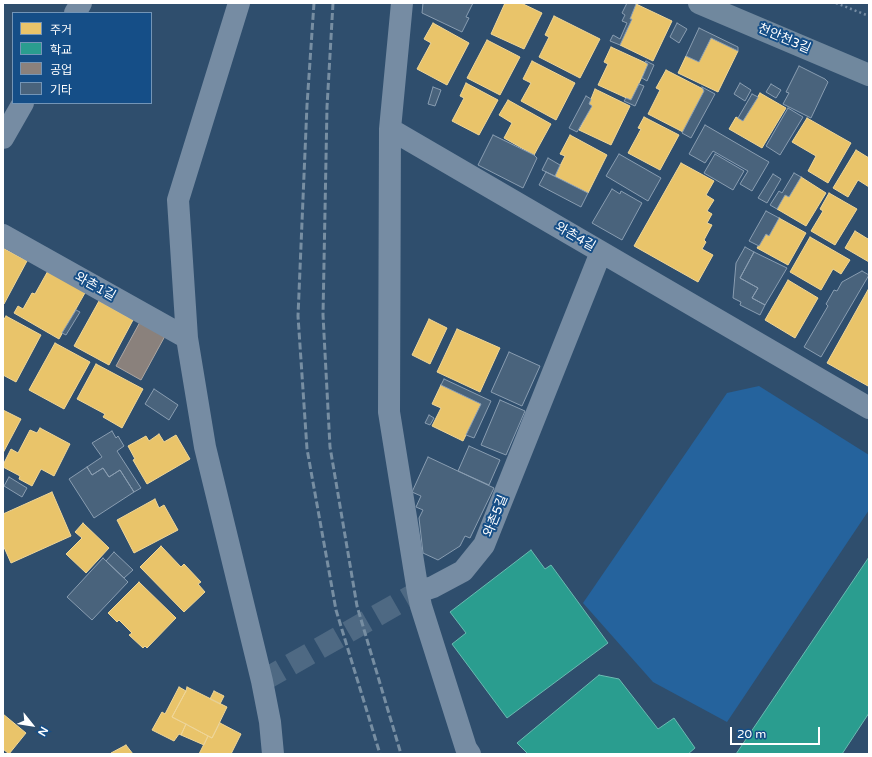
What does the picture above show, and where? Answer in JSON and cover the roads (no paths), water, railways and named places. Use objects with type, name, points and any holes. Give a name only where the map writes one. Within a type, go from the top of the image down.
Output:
[{"type":"street","points":[[76,12],[81,3]]},
{"type":"street","points":[[239,3],[178,200],[187,338],[206,447],[262,681],[270,722],[273,754]]},
{"type":"street","points":[[402,3],[390,129],[389,412],[421,606],[466,748],[470,754]]},
{"type":"street","name":"천안천3길","points":[[699,3],[869,75]]},
{"type":"street","points":[[3,138],[22,104]]},
{"type":"street","name":"와촌4길","points":[[390,129],[869,408]]},
{"type":"street","name":"와촌1길","points":[[3,235],[187,338]]},
{"type":"street","name":"와촌5길","points":[[418,592],[433,588],[463,571],[484,545],[601,252]]},
{"type":"tunnel","points":[[262,681],[418,592]]},
{"type":"railway","points":[[314,3],[307,105],[298,316],[307,449],[336,610],[380,754]]},
{"type":"railway","points":[[333,3],[327,107],[323,315],[330,447],[357,606],[401,754]]}]
